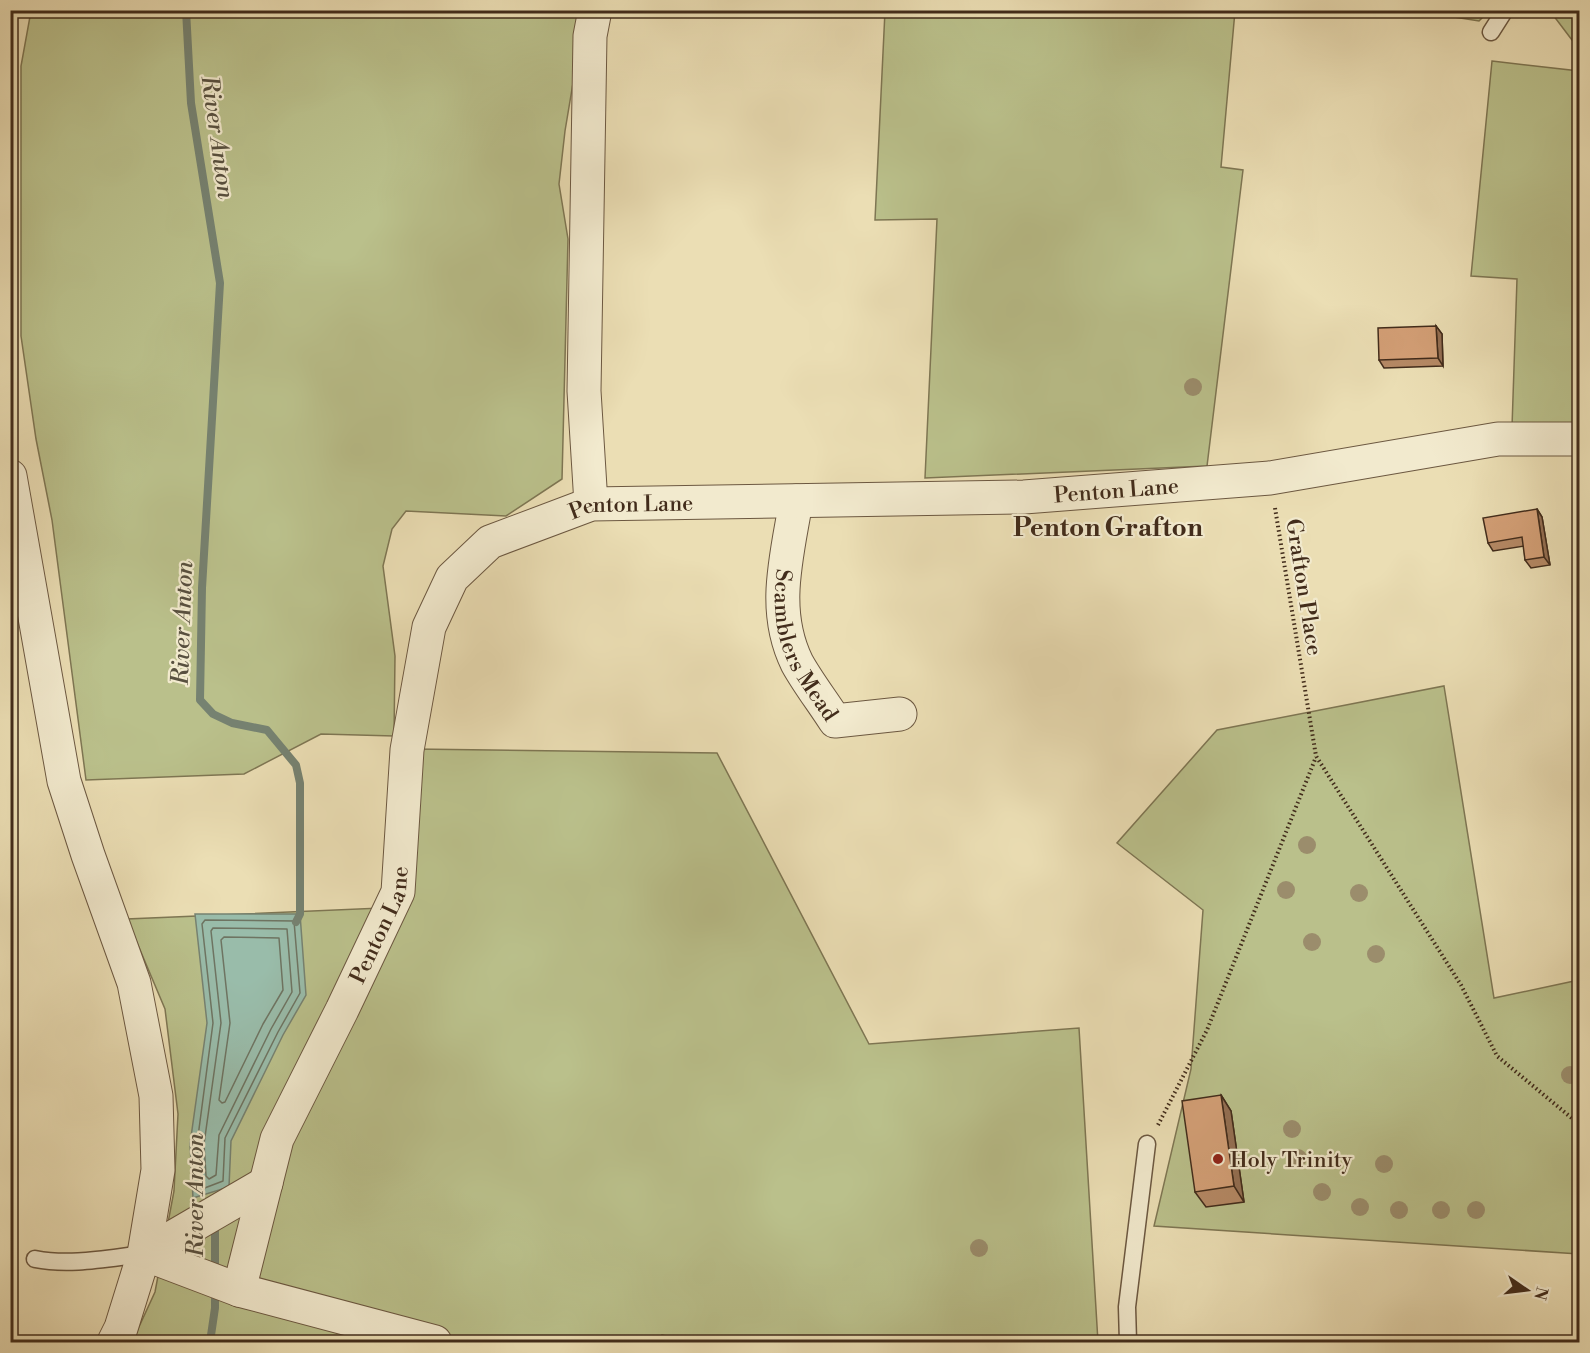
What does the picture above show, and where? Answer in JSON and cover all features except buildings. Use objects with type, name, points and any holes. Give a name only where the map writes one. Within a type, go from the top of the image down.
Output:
[{"type":"street","points":[[591,504],[584,391],[590,36],[595,10]]},
{"type":"street","name":"Penton Lane","points":[[234,1288],[277,1139],[398,892],[407,750],[429,627],[452,578],[490,542],[591,504],[1024,497],[1270,478],[1498,439],[1580,439]]},
{"type":"street","points":[[10,476],[64,781],[134,982],[156,1096],[157,1259],[114,1342]]},
{"type":"street","name":"Scamblers Mead","points":[[796,501],[782,587],[783,623],[797,662],[835,721],[900,714]]},
{"type":"street","points":[[157,1259],[266,1183]]},
{"type":"street","points":[[157,1259],[234,1288],[435,1342]]},
{"type":"lane","points":[[1491,33],[1505,10]]},
{"type":"lane","points":[[1128,1342],[1127,1307],[1147,1144]]},
{"type":"lane","points":[[35,1259],[69,1263],[157,1259]]},
{"type":"path","name":"Grafton Place","points":[[1270,478],[1316,756]]},
{"type":"path","points":[[1316,756],[1461,985],[1497,1056],[1580,1125]]},
{"type":"path","points":[[1147,1144],[1207,1030],[1316,756]]},
{"type":"green space","points":[[31,11],[585,11],[565,131],[559,184],[568,239],[562,479],[506,516],[406,511],[392,529],[383,566],[395,656],[394,736],[321,734],[244,774],[86,780],[52,520],[36,439],[21,336],[21,66]]},
{"type":"green space","points":[[885,11],[1235,11],[1221,167],[1243,170],[1207,466],[925,478],[937,219],[875,220]]},
{"type":"green space","points":[[1416,11],[1489,11],[1479,21]]},
{"type":"green space","points":[[1550,11],[1579,11],[1579,41],[1572,40]]},
{"type":"green space","points":[[1492,61],[1579,71],[1579,425],[1512,427],[1517,279],[1471,276]]},
{"type":"green space","points":[[1444,686],[1494,998],[1579,980],[1579,1254],[1154,1226],[1191,1069],[1203,910],[1117,843],[1217,730]]},
{"type":"green space","points":[[414,749],[717,753],[869,1044],[1079,1028],[1098,1342],[690,1342],[662,1335],[660,1342],[457,1342],[245,1286],[281,1143],[406,898]]},
{"type":"green space","points":[[381,908],[226,1298],[384,1342],[132,1342],[155,1292],[174,1191],[178,1114],[165,1009],[127,919]]},
{"type":"water","points":[[195,914],[300,914],[306,995],[283,1035],[231,1141],[229,1187],[193,1198],[190,1144],[207,1023]]},
{"type":"waterway","name":"River Anton","points":[[186,10],[191,103],[220,283],[202,588],[200,700],[213,714],[232,723],[267,730],[296,765],[300,783],[300,914],[296,922]]},
{"type":"waterway","name":"River Anton","points":[[215,1220],[215,1273]]},
{"type":"waterway","name":"River Anton","points":[[210,1342],[215,1289]]},
{"type":"place","name":"Holy Trinity","points":[[1218,1159]]},
{"type":"district","name":"Penton Grafton","points":[[1108,527]]}]
